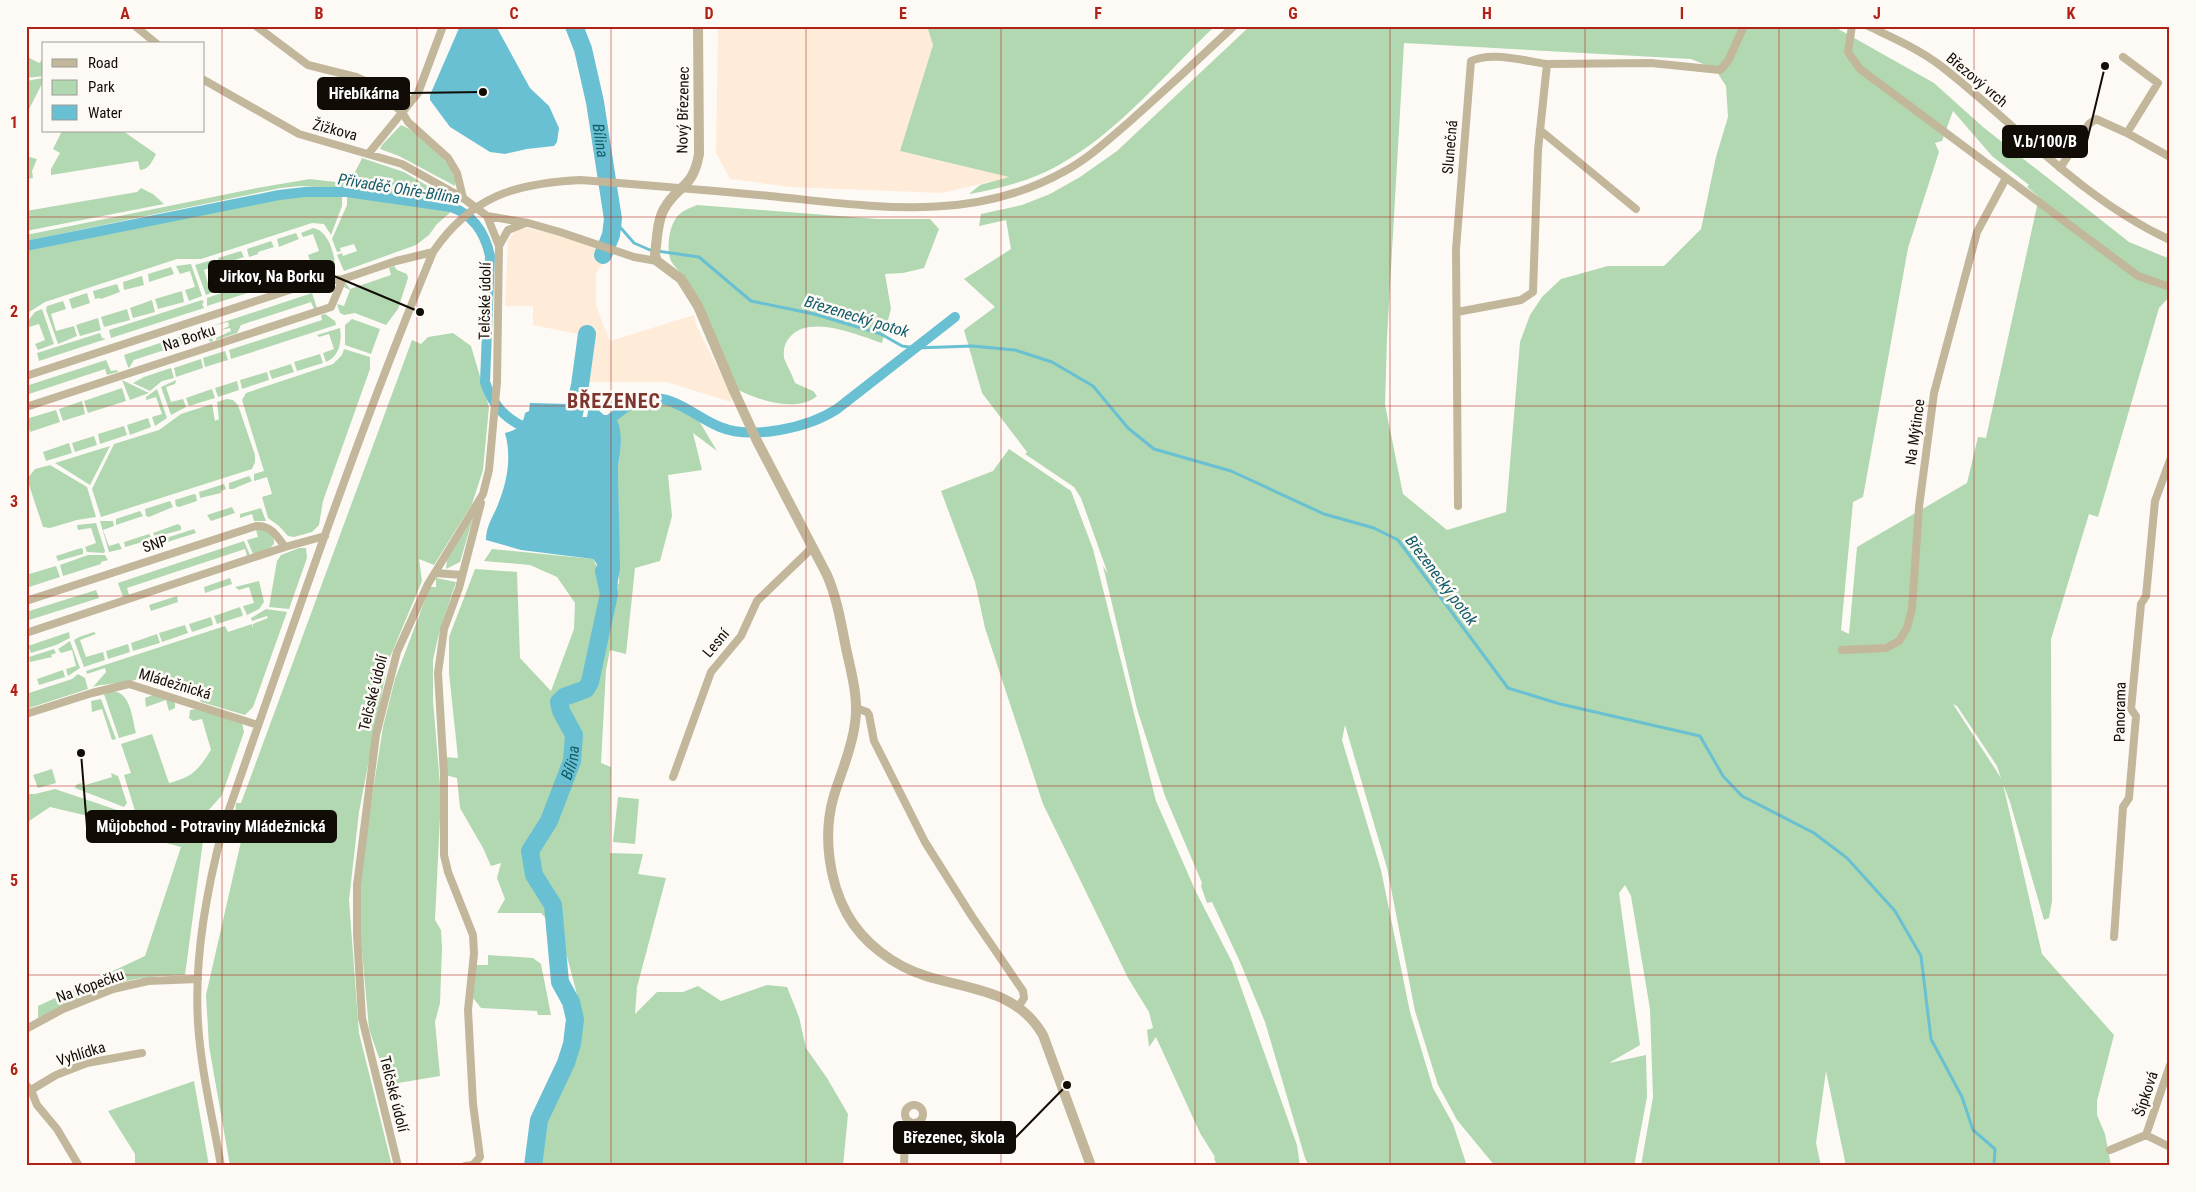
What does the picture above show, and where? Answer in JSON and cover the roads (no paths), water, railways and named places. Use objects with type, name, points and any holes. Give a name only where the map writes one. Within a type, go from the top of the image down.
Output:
[{"type":"street","points":[[135,26],[155,42]]},
{"type":"street","points":[[256,26],[308,65],[356,77],[367,82],[402,112],[408,122],[448,158],[457,173],[463,198]]},
{"type":"street","points":[[369,153],[418,93],[443,26]]},
{"type":"street","name":"Nový Březenec","points":[[656,254],[662,211],[672,196],[682,190],[692,177],[699,154],[698,26]]},
{"type":"street","points":[[221,1166],[202,1062],[198,1022],[198,979],[203,922],[212,870],[224,824],[258,725],[324,536],[387,365],[433,252],[452,229],[476,207],[500,193],[549,182],[581,180],[682,190],[918,207],[959,206],[987,201],[1015,193],[1047,180],[1087,158],[1234,26]]},
{"type":"street","name":"Slunečná","points":[[1458,506],[1456,249],[1471,61],[1496,58],[1547,64],[1651,63],[1720,70],[1728,61],[1744,26]]},
{"type":"street","points":[[1852,26],[1848,52],[1860,69],[2138,276],[2170,287]]},
{"type":"street","name":"Březový vrch","points":[[1868,26],[1940,65],[2060,168],[2116,211],[2170,240]]},
{"type":"street","points":[[2123,57],[2158,83],[2127,133]]},
{"type":"street","points":[[1457,312],[1521,300],[1533,292],[1540,130],[1547,64]]},
{"type":"street","name":"Žižkova","points":[[205,81],[299,134],[402,164],[463,198],[487,216]]},
{"type":"street","points":[[2060,168],[2092,120],[2100,119],[2170,157]]},
{"type":"street","points":[[1540,130],[1636,209]]},
{"type":"street","name":"Na Mýtince","points":[[1842,650],[1886,648],[1899,640],[1907,628],[1912,609],[1919,507],[1934,393],[1977,232],[2006,178]]},
{"type":"street","points":[[487,216],[528,223],[634,257],[656,254],[681,279],[698,306],[757,441],[813,547],[835,597],[855,689],[856,708],[852,743],[833,798],[828,824],[833,873],[839,897],[848,915],[869,942],[898,963],[924,975],[1003,998],[1019,1006],[1033,1019],[1043,1035],[1091,1166]]},
{"type":"street","points":[[487,216],[499,246]]},
{"type":"street","points":[[499,246],[508,230],[528,223]]},
{"type":"street","name":"Telčské údolí","points":[[398,1166],[362,1018],[357,934],[357,885],[376,735],[397,652],[435,573],[483,494],[489,470],[496,393],[499,246]]},
{"type":"street","name":"Na Borku","points":[[26,376],[311,283],[342,278],[396,261],[433,252]]},
{"type":"street","name":"Na Borku","points":[[26,407],[331,307],[342,278]]},
{"type":"street","name":"Panorama","points":[[2114,936],[2123,807],[2129,798],[2136,716],[2131,709],[2141,604],[2146,596],[2154,501],[2170,460]]},
{"type":"street","points":[[465,1166],[473,1165],[480,1156],[473,1104],[468,1010],[474,949],[472,934],[448,872],[444,855],[444,775],[438,673],[444,628],[462,575],[483,494]]},
{"type":"street","name":"SNP","points":[[26,600],[256,526],[263,525],[271,529],[285,547]]},
{"type":"street","points":[[26,633],[285,547],[324,536]]},
{"type":"street","name":"Lesní","points":[[673,777],[711,672],[741,636],[757,601],[813,547]]},
{"type":"street","points":[[435,573],[462,575]]},
{"type":"street","name":"Mládežnická","points":[[26,714],[92,692],[129,684],[258,725]]},
{"type":"street","points":[[856,708],[867,712],[869,715],[874,740],[925,842],[971,915],[1023,990],[1024,998],[1019,1006]]},
{"type":"street","name":"Na Kopečku","points":[[26,1029],[63,1009],[113,989],[148,981],[198,979]]},
{"type":"street","name":"Vyhlídka","points":[[29,1087],[87,1063],[142,1053]]},
{"type":"street","name":"Šípková","points":[[2170,1065],[2146,1135],[2170,1146]]},
{"type":"street","points":[[29,1087],[37,1105],[57,1129],[79,1166]]},
{"type":"street","points":[[904,1166],[905,1133],[909,1121]]},
{"type":"street","points":[[2110,1150],[2146,1135]]},
{"type":"water","points":[[460,26],[496,26],[530,88],[549,106],[559,128],[557,142],[554,146],[505,154],[490,152],[450,127],[430,100],[430,95]]},
{"type":"water","points":[[530,403],[568,404],[564,436],[572,438],[581,404],[581,417],[587,417],[589,405],[594,406],[604,415],[614,415],[617,421],[621,440],[618,466],[620,569],[616,592],[609,594],[601,592],[599,571],[593,559],[521,550],[486,540],[488,527],[501,498],[506,480],[508,452],[505,433],[516,429],[521,424],[525,413],[529,411]]},
{"type":"waterway","name":"Bílina","points":[[574,26],[583,49],[595,102],[613,219],[611,235],[603,255]]},
{"type":"waterway","name":"Přivaděč Ohře-Bílina","points":[[26,246],[279,195],[305,192],[346,192],[451,207],[466,215],[482,232],[490,256],[485,382],[492,398],[502,412],[523,427],[532,430]]},
{"type":"waterway","name":"Březenecký potok","points":[[613,219],[634,243],[650,250],[699,257],[751,301],[814,314],[881,334],[902,346],[916,348],[972,346],[1015,350],[1052,362],[1093,386],[1128,428],[1154,449],[1231,471],[1324,514],[1374,528],[1398,540],[1508,688],[1560,704],[1700,736],[1723,776],[1742,796],[1814,833],[1847,858],[1895,911],[1921,956],[1931,1039],[1962,1097],[1973,1130],[1995,1149],[1994,1166]]},
{"type":"waterway","name":"Přivaděč Ohře-Bílina","points":[[604,423],[632,403],[654,398],[674,403],[710,423],[733,431],[763,432],[780,430],[811,422],[837,409],[955,317]]},
{"type":"waterway","name":"Bílina","points":[[574,459],[568,442],[580,385],[587,334]]},
{"type":"waterway","name":"Bílina","points":[[533,1166],[539,1120],[566,1063],[572,1044],[575,1019],[571,1002],[560,982],[553,905],[534,875],[530,851],[549,821],[572,761],[574,735],[561,711],[559,702],[564,697],[586,689],[590,682],[609,594],[604,571]]},
{"type":"place","name":"V.b/100/B","points":[[2105,66]]},
{"type":"place","name":"Hřebíkárna","points":[[483,92]]},
{"type":"place","name":"Jirkov, Na Borku","points":[[420,312]]},
{"type":"place","name":"Můjobchod - Potraviny Mládežnická","points":[[81,753]]},
{"type":"place","name":"Březenec, škola","points":[[1067,1085]]},
{"type":"district","name":"BŘEZENEC","points":[[614,401]]}]
